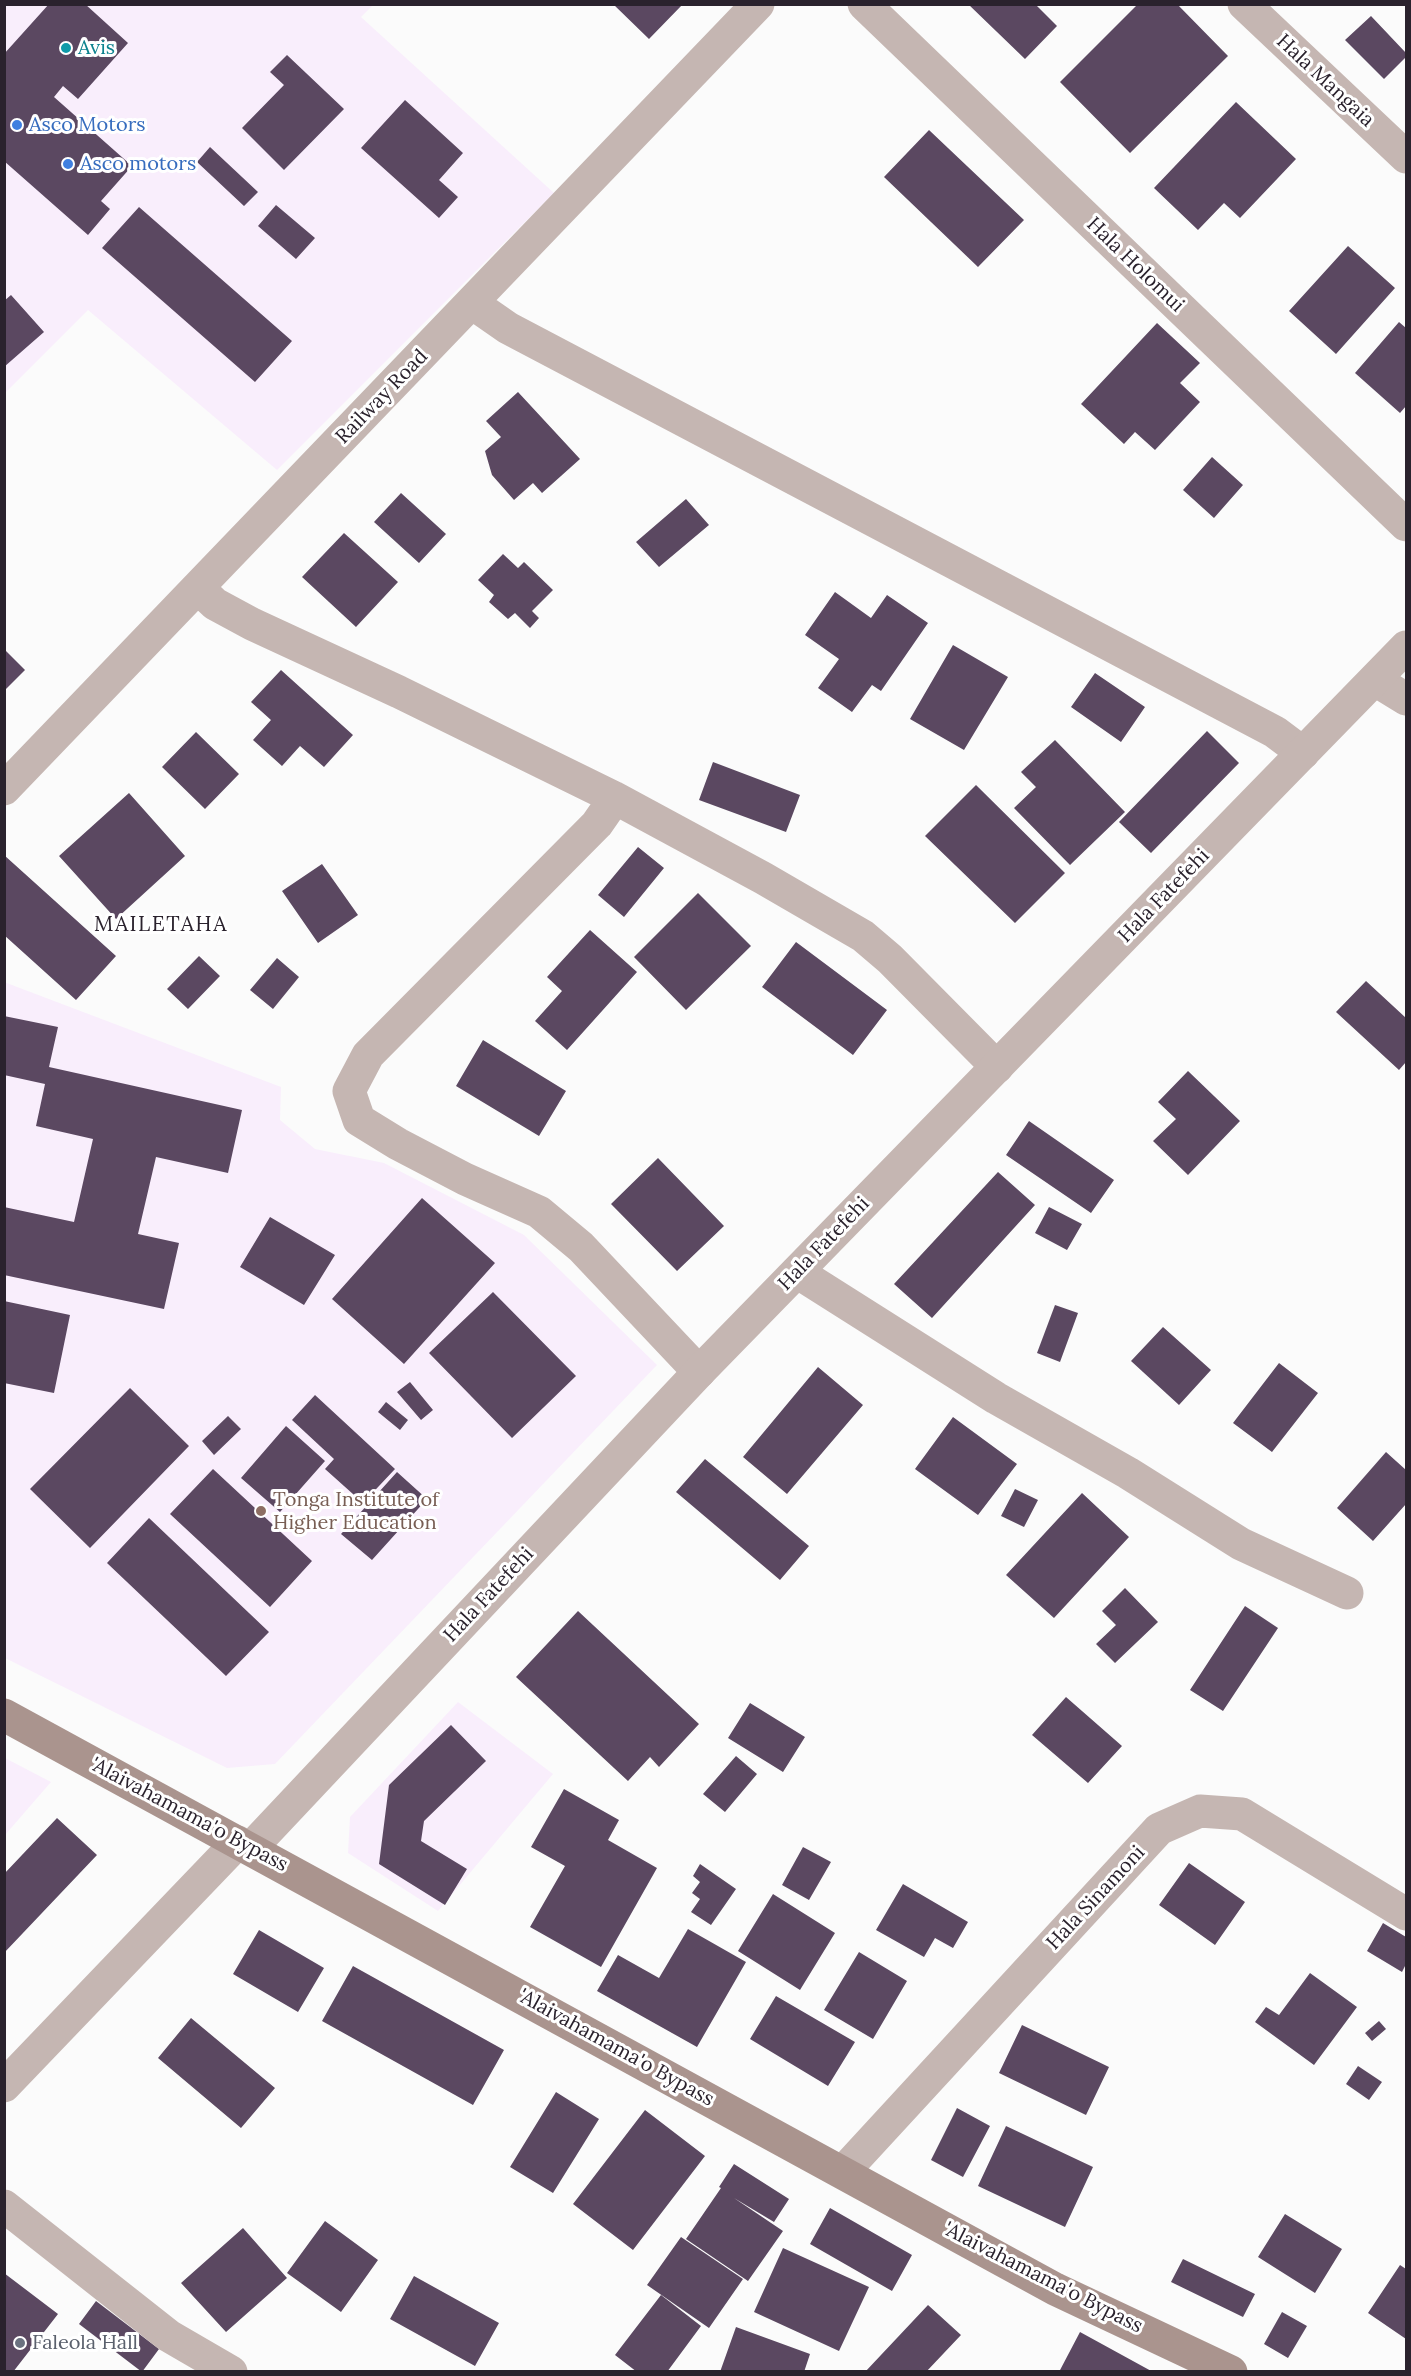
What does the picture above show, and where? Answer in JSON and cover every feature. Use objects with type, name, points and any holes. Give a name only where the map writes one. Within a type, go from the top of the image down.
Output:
[{"type":"main road","name":"'Alaivahamama'o Bypass","points":[[4,1715],[1055,2289],[1231,2372]]},
{"type":"street","name":"Railway Road","points":[[4,789],[759,4]]},
{"type":"street","name":"Hala Holomui","points":[[864,4],[1407,525]]},
{"type":"street","name":"Hala Mangaia","points":[[1244,4],[1407,157]]},
{"type":"street","points":[[472,303],[518,333],[1275,732],[1303,753]]},
{"type":"street","points":[[198,588],[215,604],[252,624],[399,692],[615,798],[763,878],[863,936],[890,958],[997,1067]]},
{"type":"street","name":"Hala Fatefehi","points":[[4,2086],[244,1845],[699,1372],[1407,647]]},
{"type":"street","points":[[1375,680],[1407,699]]},
{"type":"street","points":[[615,798],[597,824],[368,1055],[349,1091],[360,1120],[398,1144],[465,1179],[539,1212],[581,1247],[699,1372]]},
{"type":"street","points":[[797,1272],[996,1398],[1128,1473],[1241,1544],[1347,1593]]},
{"type":"street","name":"Hala Sinamoni","points":[[843,2172],[1159,1829],[1200,1811],[1242,1814],[1407,1914]]},
{"type":"street","points":[[4,2206],[169,2336],[231,2372]]},
{"type":"shaded area","points":[[5,5],[373,5],[361,17],[554,193],[277,470],[88,310],[5,393]]},
{"type":"shaded area","name":"Tonga Institute of Higher Education","points":[[4,982],[281,1087],[280,1120],[315,1149],[384,1163],[524,1235],[657,1365],[275,1764],[227,1768],[5,1658]]},
{"type":"shaded area","points":[[458,1702],[553,1774],[438,1911],[348,1853],[350,1817]]},
{"type":"shaded area","points":[[5,1758],[51,1782],[5,1835]]},
{"type":"building","points":[[49,4],[85,4],[128,43],[78,99],[63,86],[54,97],[132,166],[101,201],[110,209],[88,235],[4,161],[4,54]]},
{"type":"building","points":[[613,4],[683,4],[649,39]]},
{"type":"building","points":[[968,4],[1035,4],[1057,26],[1025,59]]},
{"type":"building","points":[[1138,4],[1177,4],[1228,56],[1130,153],[1060,82]]},
{"type":"building","points":[[1371,16],[1406,53],[1406,57],[1384,79],[1345,40]]},
{"type":"building","points":[[287,55],[344,109],[284,170],[242,128],[284,85],[270,72]]},
{"type":"building","points":[[405,100],[463,153],[439,180],[458,197],[439,218],[361,148]]},
{"type":"building","points":[[1236,102],[1296,159],[1240,218],[1224,203],[1198,230],[1154,188]]},
{"type":"building","points":[[929,130],[1024,220],[978,267],[884,177]]},
{"type":"building","points":[[210,147],[258,192],[244,206],[197,162]]},
{"type":"building","points":[[276,205],[315,238],[296,259],[258,226]]},
{"type":"building","points":[[139,207],[292,341],[255,382],[102,248]]},
{"type":"building","points":[[1348,246],[1395,288],[1336,354],[1289,311]]},
{"type":"building","points":[[11,295],[44,332],[4,367],[4,301]]},
{"type":"building","points":[[1399,322],[1406,328],[1406,406],[1400,413],[1355,373]]},
{"type":"building","points":[[1157,323],[1200,363],[1180,383],[1200,402],[1155,450],[1135,432],[1124,444],[1081,404]]},
{"type":"building","points":[[518,392],[580,459],[542,493],[533,483],[514,500],[492,475],[485,451],[501,437],[486,421]]},
{"type":"building","points":[[1212,457],[1243,485],[1214,518],[1183,490]]},
{"type":"building","points":[[401,493],[446,534],[419,563],[374,522]]},
{"type":"building","points":[[686,499],[709,525],[659,567],[636,542]]},
{"type":"building","points":[[344,533],[398,582],[356,627],[302,577]]},
{"type":"building","points":[[503,554],[518,568],[524,562],[553,590],[532,611],[539,618],[530,628],[515,613],[508,619],[489,602],[494,595],[478,580]]},
{"type":"building","points":[[835,592],[871,618],[887,595],[928,623],[881,691],[872,685],[852,712],[818,688],[839,659],[805,635]]},
{"type":"building","points":[[953,645],[1008,677],[964,750],[910,719]]},
{"type":"building","points":[[4,649],[25,670],[4,691]]},
{"type":"building","points":[[281,670],[353,735],[324,767],[300,746],[282,766],[253,740],[271,720],[251,702]]},
{"type":"building","points":[[1095,673],[1145,707],[1121,742],[1071,707]]},
{"type":"building","points":[[1207,731],[1239,763],[1151,853],[1119,822]]},
{"type":"building","points":[[196,732],[239,774],[205,809],[162,767]]},
{"type":"building","points":[[1055,740],[1125,812],[1070,865],[1014,808],[1036,787],[1021,772]]},
{"type":"building","points":[[713,762],[800,795],[786,832],[699,800]]},
{"type":"building","points":[[976,785],[1065,873],[1015,923],[925,836]]},
{"type":"building","points":[[129,793],[185,856],[116,919],[59,856]]},
{"type":"building","points":[[638,847],[664,868],[624,917],[598,895]]},
{"type":"building","points":[[4,855],[116,956],[76,1000],[4,935]]},
{"type":"building","points":[[322,864],[358,915],[318,943],[282,891]]},
{"type":"building","points":[[698,893],[751,946],[686,1010],[634,957]]},
{"type":"building","points":[[590,930],[637,972],[567,1050],[535,1021],[562,991],[547,977]]},
{"type":"building","points":[[796,942],[887,1010],[853,1055],[762,987]]},
{"type":"building","points":[[199,956],[220,976],[188,1009],[167,989]]},
{"type":"building","points":[[277,958],[299,977],[273,1009],[250,990]]},
{"type":"building","points":[[1366,981],[1406,1018],[1406,1062],[1399,1070],[1336,1012]]},
{"type":"building","points":[[4,1016],[58,1027],[49,1067],[242,1110],[228,1173],[156,1157],[138,1234],[179,1243],[164,1309],[4,1275],[4,1207],[74,1222],[93,1139],[36,1126],[45,1084],[4,1075]]},
{"type":"building","points":[[483,1040],[566,1091],[539,1136],[456,1086]]},
{"type":"building","points":[[1188,1071],[1240,1121],[1188,1175],[1153,1141],[1176,1119],[1158,1102]]},
{"type":"building","points":[[1029,1121],[1114,1180],[1091,1213],[1006,1155]]},
{"type":"building","points":[[658,1158],[724,1226],[677,1271],[611,1204]]},
{"type":"building","points":[[998,1172],[1035,1205],[932,1318],[894,1284]]},
{"type":"building","points":[[422,1198],[495,1263],[404,1364],[332,1299]]},
{"type":"building","points":[[1049,1207],[1082,1224],[1067,1250],[1035,1233]]},
{"type":"building","points":[[270,1217],[335,1255],[304,1305],[240,1267]]},
{"type":"building","points":[[493,1292],[576,1376],[512,1438],[429,1353]]},
{"type":"building","points":[[4,1301],[70,1315],[54,1393],[4,1383]]},
{"type":"building","points":[[1055,1305],[1078,1313],[1060,1362],[1037,1353]]},
{"type":"building","points":[[1163,1327],[1211,1370],[1179,1405],[1131,1361]]},
{"type":"building","points":[[1279,1363],[1318,1393],[1272,1452],[1233,1423]]},
{"type":"building","points":[[818,1367],[863,1405],[787,1494],[743,1457]]},
{"type":"building","points":[[410,1382],[433,1410],[421,1420],[397,1392]]},
{"type":"building","points":[[130,1388],[189,1446],[90,1548],[30,1489]]},
{"type":"building","points":[[315,1395],[395,1469],[363,1503],[325,1469],[334,1459],[292,1420]]},
{"type":"building","points":[[386,1402],[408,1420],[400,1430],[378,1412]]},
{"type":"building","points":[[228,1416],[241,1429],[214,1455],[202,1441]]},
{"type":"building","points":[[953,1417],[1017,1464],[978,1515],[915,1469]]},
{"type":"building","points":[[286,1426],[325,1461],[280,1512],[241,1478]]},
{"type":"building","points":[[1386,1452],[1406,1470],[1406,1504],[1373,1541],[1337,1508]]},
{"type":"building","points":[[705,1459],[809,1546],[780,1580],[676,1492]]},
{"type":"building","points":[[213,1469],[312,1561],[270,1607],[170,1514]]},
{"type":"building","points":[[397,1472],[427,1499],[372,1560],[341,1534]]},
{"type":"building","points":[[1015,1489],[1038,1500],[1024,1527],[1001,1516]]},
{"type":"building","points":[[1082,1493],[1129,1537],[1054,1618],[1006,1575]]},
{"type":"building","points":[[149,1518],[269,1632],[226,1676],[107,1563]]},
{"type":"building","points":[[1125,1588],[1158,1622],[1115,1663],[1096,1644],[1116,1625],[1102,1611]]},
{"type":"building","points":[[1245,1606],[1278,1628],[1223,1711],[1190,1690]]},
{"type":"building","points":[[578,1611],[699,1724],[659,1767],[650,1757],[628,1781],[516,1677]]},
{"type":"building","points":[[1066,1697],[1122,1746],[1088,1783],[1032,1735]]},
{"type":"building","points":[[750,1703],[805,1737],[783,1772],[728,1738]]},
{"type":"building","points":[[451,1725],[486,1761],[424,1821],[421,1841],[467,1869],[445,1905],[379,1864],[389,1785]]},
{"type":"building","points":[[736,1756],[757,1774],[725,1812],[703,1794]]},
{"type":"building","points":[[564,1789],[619,1820],[608,1840],[657,1868],[601,1967],[530,1927],[565,1866],[531,1847]]},
{"type":"building","points":[[57,1818],[97,1855],[4,1953],[4,1874]]},
{"type":"building","points":[[803,1847],[831,1862],[809,1900],[782,1885]]},
{"type":"building","points":[[1189,1863],[1245,1902],[1215,1945],[1159,1905]]},
{"type":"building","points":[[700,1864],[736,1889],[711,1925],[691,1912],[700,1899],[692,1893],[700,1882],[693,1876]]},
{"type":"building","points":[[903,1884],[968,1922],[953,1948],[935,1938],[924,1957],[876,1930]]},
{"type":"building","points":[[773,1894],[835,1933],[800,1990],[738,1951]]},
{"type":"building","points":[[1383,1923],[1406,1937],[1406,1964],[1402,1972],[1367,1951]]},
{"type":"building","points":[[688,1929],[746,1962],[697,2047],[597,1991],[618,1955],[659,1978]]},
{"type":"building","points":[[259,1930],[324,1968],[298,2012],[233,1974]]},
{"type":"building","points":[[859,1952],[907,1981],[873,2039],[824,2010]]},
{"type":"building","points":[[353,1966],[504,2050],[473,2105],[322,2021]]},
{"type":"building","points":[[1310,1973],[1357,2007],[1314,2065],[1255,2022],[1266,2007],[1279,2015]]},
{"type":"building","points":[[776,1996],[855,2042],[828,2086],[750,2039]]},
{"type":"building","points":[[191,2018],[275,2088],[241,2128],[158,2058]]},
{"type":"building","points":[[1379,2021],[1386,2029],[1372,2041],[1365,2033]]},
{"type":"building","points":[[1022,2025],[1109,2067],[1086,2115],[999,2073]]},
{"type":"building","points":[[1358,2066],[1382,2082],[1369,2100],[1346,2084]]},
{"type":"building","points":[[556,2092],[599,2119],[553,2193],[510,2167]]},
{"type":"building","points":[[957,2108],[990,2126],[963,2177],[931,2160]]},
{"type":"building","points":[[645,2110],[705,2156],[633,2250],[573,2204]]},
{"type":"building","points":[[1006,2126],[1093,2167],[1065,2227],[978,2186]]},
{"type":"building","points":[[734,2164],[789,2199],[774,2222],[734,2198],[783,2231],[748,2281],[686,2239],[721,2188],[719,2187]]},
{"type":"building","points":[[830,2208],[912,2255],[892,2291],[810,2244]]},
{"type":"building","points":[[1285,2214],[1342,2249],[1315,2293],[1258,2257]]},
{"type":"building","points":[[325,2221],[378,2260],[341,2312],[287,2273]]},
{"type":"building","points":[[243,2228],[287,2278],[226,2332],[181,2283]]},
{"type":"building","points":[[681,2237],[743,2279],[709,2328],[647,2285]]},
{"type":"building","points":[[783,2248],[869,2287],[839,2351],[754,2312]]},
{"type":"building","points":[[1183,2259],[1255,2294],[1243,2317],[1171,2282]]},
{"type":"building","points":[[1400,2265],[1406,2269],[1406,2339],[1368,2313]]},
{"type":"building","name":"Faleola Hall","points":[[4,2273],[58,2314],[13,2372],[4,2372]]},
{"type":"building","points":[[414,2276],[499,2323],[475,2366],[390,2319]]},
{"type":"building","points":[[661,2295],[701,2326],[667,2372],[637,2372],[615,2355]]},
{"type":"building","points":[[96,2301],[159,2349],[142,2372],[79,2324]]},
{"type":"building","points":[[928,2305],[961,2335],[926,2372],[865,2372]]},
{"type":"building","points":[[1282,2312],[1307,2326],[1288,2358],[1264,2344]]},
{"type":"building","points":[[736,2327],[810,2354],[804,2372],[720,2372]]},
{"type":"building","points":[[1080,2332],[1153,2372],[1059,2372]]},
{"type":"place","name":"Avis","points":[[66,48]]},
{"type":"place","name":"Asco Motors","points":[[17,125]]},
{"type":"place","name":"Asco motors","points":[[68,164]]},
{"type":"place","name":"Tonga Institute of Higher Education","points":[[261,1511]]},
{"type":"place","name":"Faleola Hall","points":[[20,2343]]},
{"type":"district","name":"MAILETAHA","points":[[161,925]]}]
